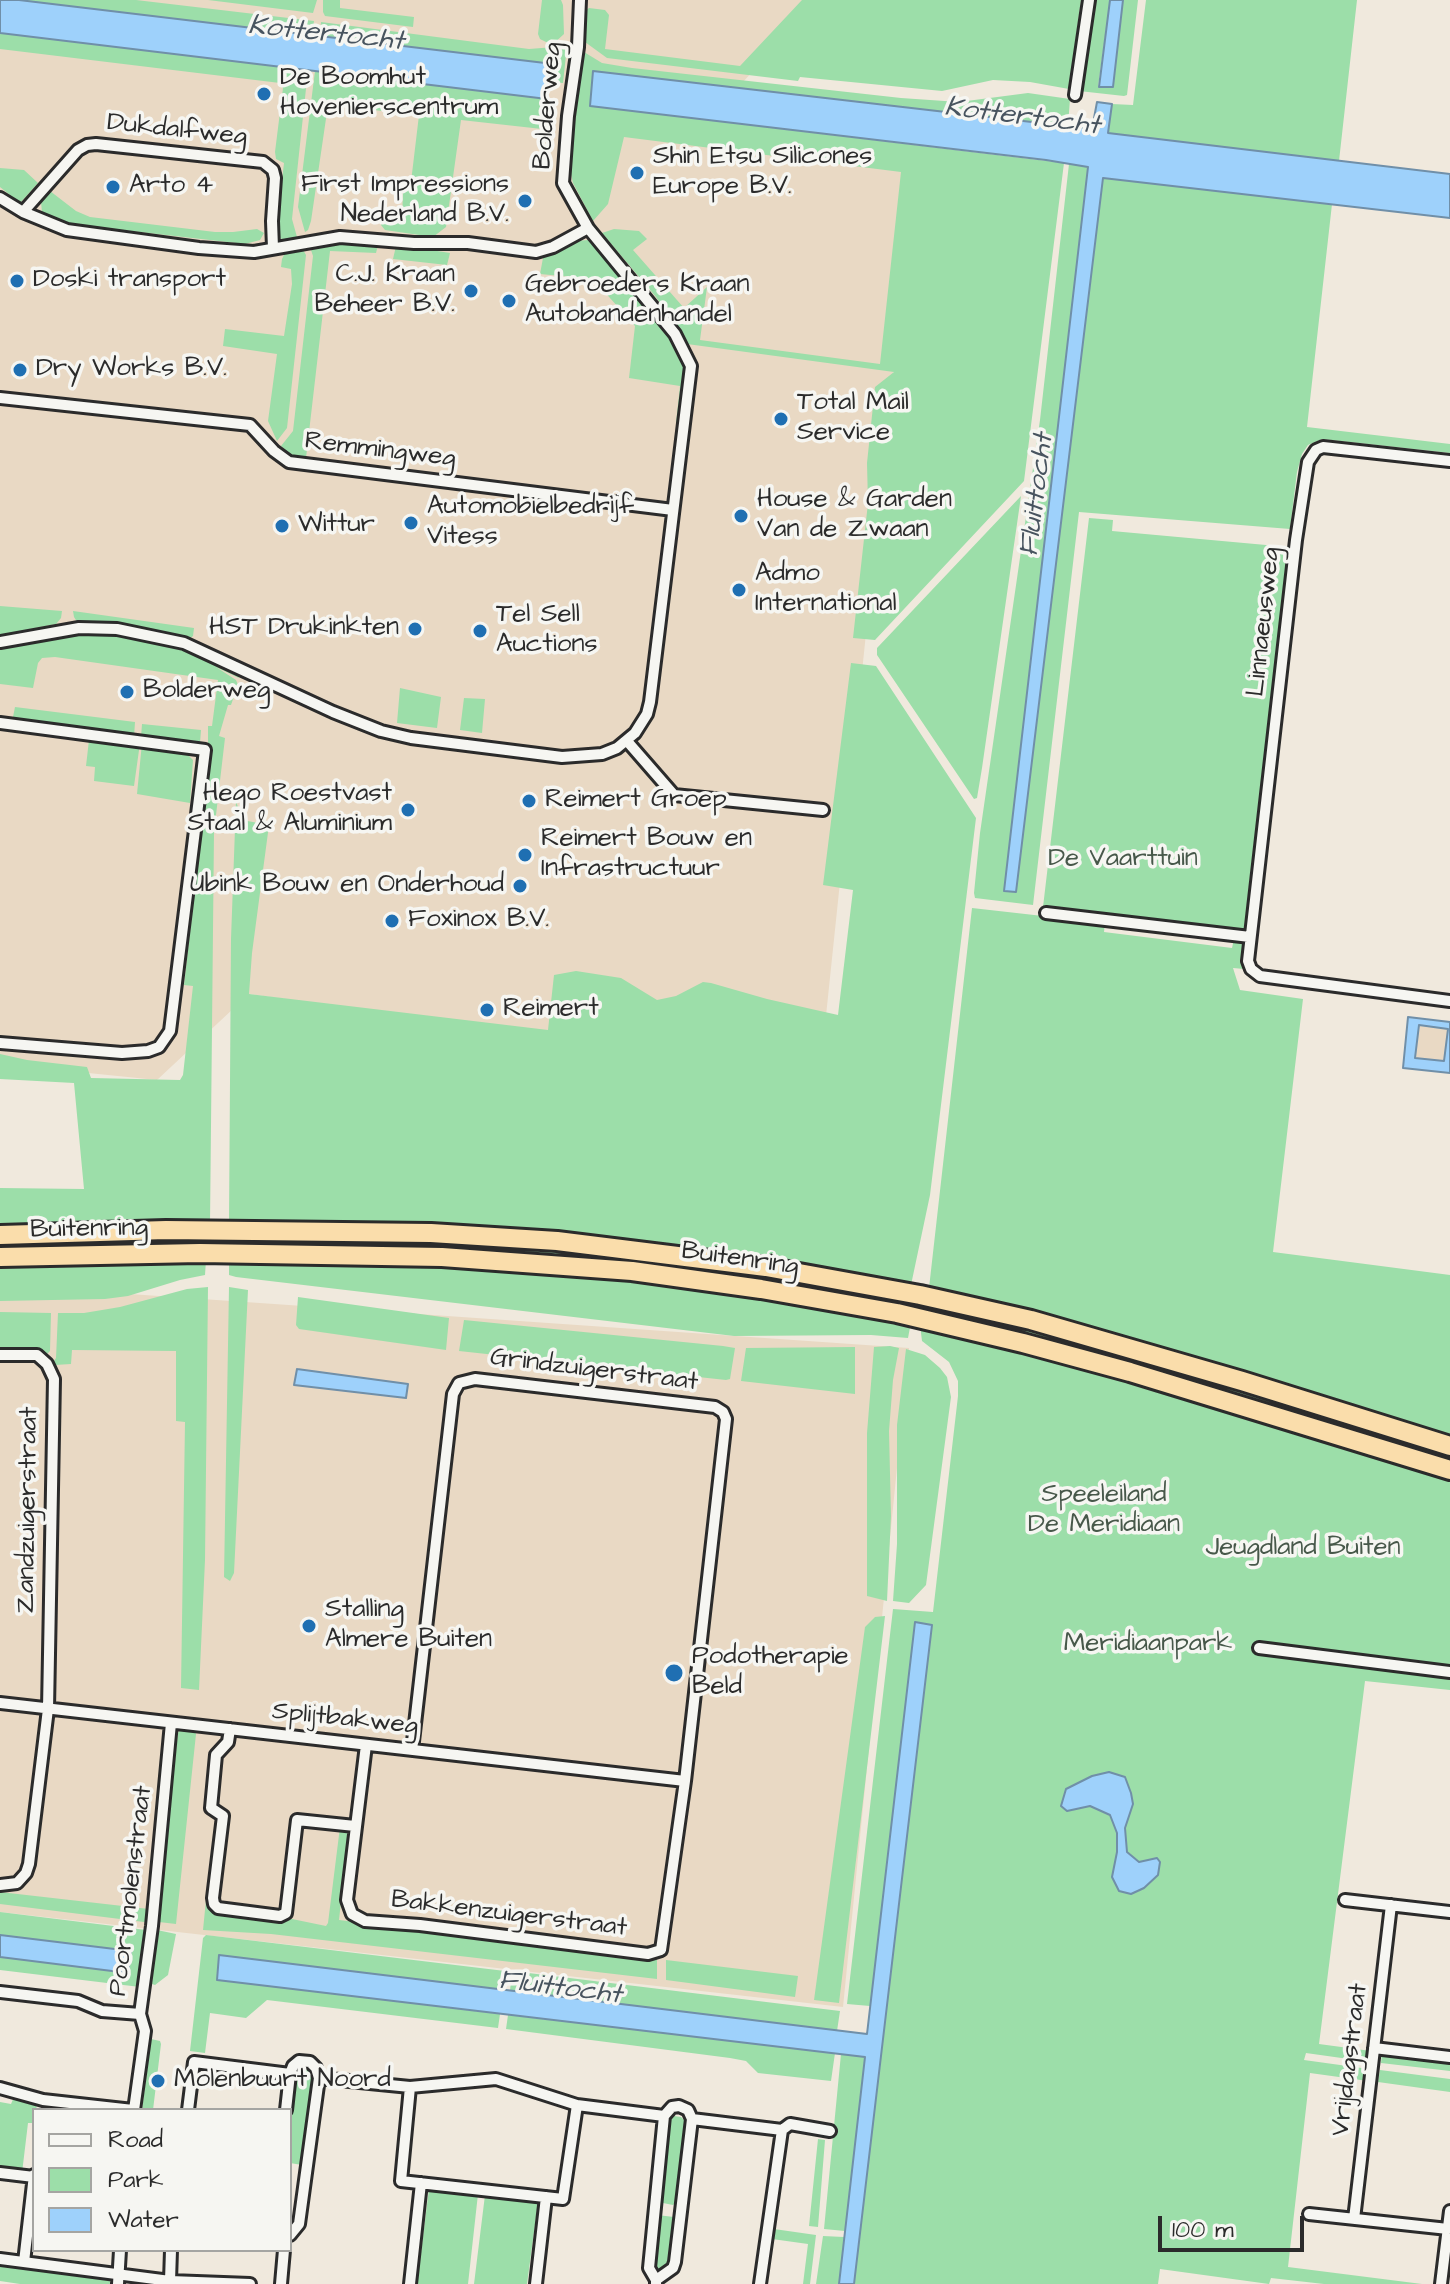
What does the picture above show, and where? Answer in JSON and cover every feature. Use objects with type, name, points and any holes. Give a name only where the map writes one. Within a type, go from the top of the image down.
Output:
[{"type":"highway","name":"Buitenring","points":[[0,1235],[166,1230],[431,1233],[557,1241],[766,1267],[920,1295],[1031,1320],[1214,1372],[1450,1446]]},
{"type":"highway","name":"Buitenring","points":[[0,1257],[200,1253],[442,1257],[632,1271],[814,1297],[919,1318],[1084,1359],[1450,1470]]},
{"type":"street","name":"Bolderweg","points":[[580,0],[563,183],[588,228],[675,334],[691,366],[650,702],[642,724],[627,741]]},
{"type":"street","points":[[1075,95],[1089,0]]},
{"type":"street","name":"Dukdalfweg","points":[[23,212],[78,150],[87,145],[263,162],[273,170],[275,178],[273,248]]},
{"type":"street","points":[[2,204],[67,230],[254,252],[340,237],[414,243],[468,243],[536,252],[553,247],[588,228]]},
{"type":"street","name":"Remmingweg","points":[[0,398],[250,425],[289,462],[673,510]]},
{"type":"street","name":"Linnaeusweg","points":[[1450,461],[1323,447],[1316,450],[1308,462],[1296,540],[1248,961],[1251,969],[1260,976],[1450,1001]]},
{"type":"street","points":[[0,642],[79,628],[117,629],[184,643],[381,731],[562,757],[602,754],[627,741],[674,795],[823,810]]},
{"type":"street","points":[[0,723],[205,750],[170,1031],[159,1047],[135,1052],[0,1043]]},
{"type":"street","points":[[1046,913],[1250,937]]},
{"type":"street","name":"Zandzuigerstraat","points":[[0,1355],[37,1355],[47,1364],[54,1379],[48,1709]]},
{"type":"street","name":"Grindzuigerstraat","points":[[412,1750],[453,1394],[459,1383],[489,1380],[715,1407],[723,1412],[726,1419],[685,1781]]},
{"type":"street","points":[[1259,1648],[1450,1672]]},
{"type":"street","name":"Splijtbakweg","points":[[0,1703],[685,1781]]},
{"type":"street","points":[[0,1885],[17,1883],[29,1864],[48,1709]]},
{"type":"street","name":"Poortmolenstraat","points":[[134,2108],[145,2031],[140,2014],[152,1926],[171,1723]]},
{"type":"street","points":[[230,1729],[228,1742],[216,1755],[211,1808],[223,1816],[214,1904],[218,1908],[280,1916],[286,1913],[297,1820],[355,1826]]},
{"type":"street","name":"Bakkenzuigerstraat","points":[[366,1745],[347,1900],[352,1914],[365,1921],[648,1954],[661,1950],[665,1939],[685,1781]]},
{"type":"street","points":[[1345,1900],[1450,1912]]},
{"type":"street","name":"Vrijdagstraat","points":[[1354,2219],[1391,1905]]},
{"type":"street","points":[[0,1992],[78,2001],[102,2011],[140,2014]]},
{"type":"street","points":[[1374,2048],[1450,2057]]},
{"type":"street","points":[[286,2108],[293,2066],[299,2061],[310,2062],[319,2078],[299,2224],[292,2233]]},
{"type":"street","points":[[188,2108],[194,2062],[290,2074]]},
{"type":"street","points":[[319,2078],[410,2087],[496,2079],[577,2105],[664,2116]]},
{"type":"street","points":[[410,2087],[401,2181],[563,2199],[577,2105]]},
{"type":"street","points":[[0,2088],[42,2105],[97,2108]]},
{"type":"street","points":[[679,2106],[688,2110],[692,2119],[675,2262],[673,2268],[656,2282],[649,2268],[664,2116],[672,2107],[679,2106]]},
{"type":"street","points":[[692,2119],[782,2130],[790,2124],[830,2131]]},
{"type":"street","points":[[760,2284],[782,2130]]},
{"type":"street","points":[[0,2173],[32,2176]]},
{"type":"street","points":[[410,2284],[421,2183]]},
{"type":"street","points":[[24,2262],[32,2193]]},
{"type":"street","points":[[536,2284],[546,2197]]},
{"type":"street","points":[[1441,2284],[1450,2211]]},
{"type":"street","points":[[1309,2214],[1448,2229]]},
{"type":"street","points":[[118,2280],[120,2252]]},
{"type":"street","points":[[170,2281],[171,2252]]},
{"type":"street","points":[[281,2284],[284,2252]]},
{"type":"street","points":[[0,2259],[118,2280],[250,2284]]},
{"type":"shaded area","points":[[0,0],[817,0],[725,102],[919,127],[820,1073],[249,994],[157,1080],[0,1064]]},
{"type":"shaded area","points":[[1419,1025],[1448,1029],[1444,1062],[1415,1058]]},
{"type":"shaded area","points":[[0,1285],[909,1348],[843,2007],[0,1912]]},
{"type":"green space","points":[[19,0],[136,0],[314,21],[312,35]]},
{"type":"green space","points":[[208,0],[317,0],[313,13]]},
{"type":"green space","points":[[323,0],[340,0],[340,8],[414,17],[413,27],[325,16]]},
{"type":"green space","points":[[542,0],[561,0],[563,5],[564,34],[552,45],[540,39],[538,34]]},
{"type":"green space","points":[[802,0],[1081,0],[1069,89],[993,80],[942,91],[800,77],[798,81],[607,58],[585,42],[583,37],[585,11],[589,8],[605,10],[609,15],[605,49],[740,66]]},
{"type":"green space","points":[[1091,0],[1110,0],[1098,87],[1112,87],[1122,0],[1138,0],[1127,95],[1079,91]]},
{"type":"green space","points":[[1146,0],[1357,0],[1339,161],[1108,133],[1112,104],[1133,105]]},
{"type":"green space","points":[[321,22],[529,49],[567,46],[563,83],[548,82],[550,65],[545,63],[320,36]]},
{"type":"green space","points":[[0,33],[308,70],[292,219],[297,237],[279,238],[276,231],[284,163],[276,159],[275,152],[283,88],[280,83],[0,49]]},
{"type":"green space","points":[[584,52],[602,63],[632,68],[901,98],[959,102],[1028,93],[1070,99],[1068,126],[593,71],[590,106],[1064,163],[1024,481],[875,640],[853,638],[868,503],[867,463],[875,387],[894,372],[687,344],[656,297],[602,233],[614,229],[639,231],[647,239],[633,250],[684,308],[707,287],[700,340],[880,364],[901,172],[624,137],[608,204],[593,221],[573,183],[569,166]]},
{"type":"green space","points":[[315,71],[547,99],[542,129],[461,120],[446,227],[433,237],[385,230],[381,225],[382,221],[402,222],[403,190],[405,182],[411,182],[419,115],[328,105],[311,221],[305,232],[298,207]]},
{"type":"green space","points":[[1069,164],[1088,167],[1005,891],[1016,892],[1103,177],[1332,204],[1307,427],[1450,444],[1450,453],[1322,439],[1308,445],[1297,472],[1290,529],[1079,512],[1033,905],[975,898],[974,893],[1040,420]]},
{"type":"green space","points":[[0,168],[24,170],[38,183],[20,203],[0,187]]},
{"type":"green space","points":[[50,191],[76,211],[90,217],[215,232],[257,229],[264,233],[260,240],[245,244],[69,224],[42,212],[41,202]]},
{"type":"green space","points":[[340,240],[378,245],[376,253],[330,251],[306,458],[293,457],[281,446],[293,431],[313,256],[310,247]]},
{"type":"green space","points":[[588,240],[671,334],[684,361],[687,380],[683,424],[676,423],[680,386],[629,378],[635,326],[593,279],[540,274],[543,258],[575,241]]},
{"type":"green space","points":[[399,245],[450,253],[447,265],[393,259]]},
{"type":"green space","points":[[302,248],[306,255],[287,428],[277,441],[268,421],[277,354],[223,346],[225,329],[284,336],[292,284],[291,269],[281,267],[282,259],[285,253]]},
{"type":"green space","points":[[1021,496],[982,768],[977,798],[974,799],[877,655],[877,648]]},
{"type":"green space","name":"De Vaarttuin","points":[[1089,518],[1113,520],[1112,531],[1288,547],[1244,930],[1237,932],[1043,907]]},
{"type":"green space","points":[[0,606],[62,611],[56,624],[0,635]]},
{"type":"green space","points":[[73,611],[194,628],[193,636],[188,640],[129,626],[79,625]]},
{"type":"green space","points":[[112,633],[185,649],[236,672],[239,678],[216,667],[236,680],[238,685],[219,736],[225,738],[214,832],[210,1223],[0,1225],[0,1188],[84,1189],[74,1083],[0,1079],[0,1054],[87,1067],[91,1078],[180,1080],[183,1075],[193,986],[184,985],[208,773],[208,726],[212,726],[218,680],[55,657],[42,658],[38,663],[33,688],[0,684],[0,644],[70,634]]},
{"type":"green space","points":[[851,663],[876,666],[976,818],[930,1195],[911,1285],[799,1263],[549,1231],[372,1223],[229,1223],[231,939],[236,801],[242,820],[269,825],[249,994],[548,1030],[554,975],[576,971],[621,978],[657,1000],[676,996],[703,982],[838,1015],[853,890],[823,885]]},
{"type":"green space","points":[[400,688],[441,697],[437,728],[397,723]]},
{"type":"green space","points":[[464,698],[485,699],[482,733],[460,730]]},
{"type":"green space","points":[[15,707],[135,722],[134,737],[12,722]]},
{"type":"green space","points":[[142,724],[201,730],[200,743],[141,737]]},
{"type":"green space","points":[[89,740],[140,743],[134,786],[94,781],[95,767],[86,766]]},
{"type":"green space","points":[[142,743],[182,749],[193,760],[190,803],[137,794]]},
{"type":"green space","points":[[972,908],[1105,923],[1104,932],[1232,948],[1234,939],[1243,940],[1246,945],[1244,969],[1233,968],[1240,990],[1303,999],[1273,1252],[1450,1275],[1450,1439],[929,1288]]},
{"type":"green space","points":[[229,1235],[360,1235],[619,1252],[909,1297],[907,1308],[678,1270],[507,1252],[229,1246]]},
{"type":"green space","points":[[206,1238],[206,1248],[0,1251],[0,1240]]},
{"type":"green space","points":[[229,1258],[325,1258],[672,1282],[911,1322],[908,1338],[871,1335],[734,1336],[236,1277],[229,1275]]},
{"type":"green space","points":[[206,1260],[205,1275],[128,1296],[0,1301],[0,1262]]},
{"type":"green space","points":[[208,1287],[205,1560],[199,1690],[181,1688],[185,1422],[176,1421],[176,1351],[72,1350],[71,1364],[55,1365],[54,1361],[58,1313],[84,1313],[120,1307],[187,1289]]},
{"type":"green space","points":[[229,1287],[248,1290],[234,1573],[230,1581],[224,1577]]},
{"type":"green space","points":[[298,1297],[449,1318],[446,1350],[299,1329],[296,1325]]},
{"type":"green space","points":[[922,1300],[1032,1325],[1450,1450],[1450,1464],[920,1313]]},
{"type":"green space","points":[[0,1312],[51,1313],[50,1351],[47,1354],[34,1347],[0,1347]]},
{"type":"green space","points":[[464,1320],[735,1348],[730,1379],[459,1351]]},
{"type":"green space","name":"Meridiaanpark","points":[[920,1325],[1014,1345],[1450,1477],[1450,1690],[1365,1681],[1319,2044],[1371,2051],[1370,2062],[1306,2053],[1304,2060],[1369,2069],[1368,2081],[1310,2073],[1288,2267],[1422,2284],[1324,2284],[1271,2278],[1269,2284],[1160,2269],[1158,2284],[854,2284],[932,1626],[915,1623],[870,2006],[847,2004],[893,1609],[933,1612],[958,1396],[958,1381],[949,1362],[922,1341]]},
{"type":"green space","points":[[855,1347],[855,1394],[741,1381],[746,1348]]},
{"type":"green space","points":[[874,1347],[899,1348],[889,1431],[891,1516],[887,1601],[867,1596],[867,1433]]},
{"type":"green space","points":[[906,1349],[925,1355],[940,1368],[947,1377],[951,1397],[926,1585],[909,1603],[893,1601],[897,1544],[897,1425]]},
{"type":"green space","points":[[885,1616],[839,2003],[814,2000],[865,1627],[875,1617]]},
{"type":"green space","points":[[181,1728],[193,1729],[196,1734],[176,1924],[159,1922],[158,1919]]},
{"type":"green space","points":[[340,1827],[349,1828],[339,1920],[657,1958],[657,1979],[271,1934],[203,1930],[206,1900],[211,1900],[219,1911],[326,1926]]},
{"type":"green space","points":[[0,1892],[149,1909],[149,1919],[144,1922],[0,1904]]},
{"type":"green space","points":[[0,1912],[146,1930],[140,1987],[0,1970],[0,1957],[127,1973],[131,1951],[0,1935]]},
{"type":"green space","points":[[157,1930],[176,1934],[168,1975],[155,1985],[152,1984]]},
{"type":"green space","points":[[206,1935],[505,1971],[503,1990],[220,1955],[217,1980],[500,2014],[498,2028],[267,2000],[246,2018],[210,2013],[205,2053],[190,2051],[203,1938]]},
{"type":"green space","points":[[666,1960],[798,1976],[795,1997],[666,1980]]},
{"type":"green space","points":[[512,1971],[840,2011],[837,2031],[510,1991]]},
{"type":"green space","points":[[508,2015],[835,2053],[831,2081],[758,2073],[746,2061],[730,2058],[506,2029]]},
{"type":"green space","points":[[151,2039],[161,2044],[153,2108],[142,2108]]},
{"type":"green space","points":[[1382,2053],[1450,2062],[1450,2071],[1381,2063]]},
{"type":"green space","points":[[841,2054],[866,2057],[845,2231],[824,2229]]},
{"type":"green space","points":[[304,2066],[312,2073],[302,2165],[292,2163],[290,2108],[298,2067]]},
{"type":"green space","points":[[1380,2070],[1450,2079],[1450,2092],[1378,2082]]},
{"type":"green space","points":[[14,2097],[30,2100],[37,2107],[32,2108],[32,2123],[28,2123],[22,2173],[0,2170],[0,2102],[11,2104]]},
{"type":"green space","points":[[674,2116],[685,2121],[676,2202],[673,2205],[658,2202],[668,2122]]},
{"type":"green space","points":[[818,2139],[825,2140],[818,2227],[809,2226]]},
{"type":"green space","points":[[429,2189],[478,2194],[468,2284],[417,2284]]},
{"type":"green space","points":[[485,2195],[538,2202],[527,2284],[474,2284]]},
{"type":"green space","points":[[657,2215],[674,2217],[667,2267],[663,2271],[651,2265]]},
{"type":"green space","points":[[774,2229],[816,2235],[810,2284],[803,2284],[808,2244],[772,2239]]},
{"type":"green space","points":[[823,2236],[844,2237],[839,2284],[816,2284]]},
{"type":"green space","points":[[0,2264],[111,2278],[110,2284],[20,2284],[0,2281]]},
{"type":"water","points":[[0,0],[545,63],[550,65],[547,99],[0,33]]},
{"type":"water","points":[[1110,0],[1123,0],[1113,87],[1099,87]]},
{"type":"water","points":[[593,71],[1092,129],[1097,102],[1112,104],[1108,133],[1450,174],[1450,218],[1103,178],[1016,892],[1004,891],[1088,167],[590,106]]},
{"type":"water","points":[[1408,1017],[1450,1022],[1450,1073],[1403,1068]],"holes":[[[1419,1025],[1448,1029],[1444,1061],[1415,1058]]]},
{"type":"water","points":[[297,1369],[408,1384],[406,1398],[294,1385]]},
{"type":"water","points":[[915,1622],[932,1625],[854,2284],[839,2284],[865,2057],[217,1980],[219,1955],[867,2034]]},
{"type":"water","points":[[1109,1772],[1125,1777],[1131,1793],[1133,1804],[1125,1828],[1127,1852],[1139,1862],[1157,1858],[1160,1862],[1158,1875],[1144,1888],[1131,1894],[1119,1891],[1112,1877],[1117,1833],[1110,1815],[1090,1806],[1067,1811],[1061,1806],[1066,1789],[1092,1776]]},
{"type":"water","points":[[0,1935],[131,1951],[128,1973],[0,1957]]},
{"type":"place","name":"De Boomhut Hovenierscentrum","points":[[264,94]]},
{"type":"place","name":"Shin Etsu Silicones Europe B.V.","points":[[637,173]]},
{"type":"place","name":"Arto 4","points":[[113,187]]},
{"type":"place","name":"First Impressions Nederland B.V.","points":[[525,201]]},
{"type":"place","name":"Doski transport","points":[[17,281]]},
{"type":"place","name":"C.J. Kraan Beheer B.V.","points":[[471,291]]},
{"type":"place","name":"Gebroeders Kraan Autobandenhandel","points":[[509,301]]},
{"type":"place","name":"Dry Works B.V.","points":[[20,370]]},
{"type":"place","name":"Total Mail Service","points":[[781,419]]},
{"type":"place","name":"House & Garden Van de Zwaan","points":[[741,516]]},
{"type":"place","name":"Automobielbedrijf Vitess","points":[[411,523]]},
{"type":"place","name":"Wittur","points":[[282,526]]},
{"type":"place","name":"Admo International","points":[[739,590]]},
{"type":"place","name":"HST Drukinkten","points":[[415,629]]},
{"type":"place","name":"Tel Sell Auctions","points":[[480,631]]},
{"type":"place","name":"Bolderweg","points":[[127,692]]},
{"type":"place","name":"Reimert Groep","points":[[529,801]]},
{"type":"place","name":"Hego Roestvast Staal & Aluminium","points":[[408,810]]},
{"type":"place","name":"Reimert Bouw en Infrastructuur","points":[[525,855]]},
{"type":"place","name":"Ubink Bouw en Onderhoud","points":[[520,886]]},
{"type":"place","name":"Foxinox B.V.","points":[[392,921]]},
{"type":"place","name":"Reimert","points":[[487,1010]]},
{"type":"place","name":"Stalling Almere Buiten","points":[[309,1626]]},
{"type":"place","name":"Podotherapie Beld","points":[[674,1673]]},
{"type":"place","name":"Molenbuurt Noord","points":[[158,2081]]},
{"type":"water label","name":"Kottertocht","points":[[326,35]]},
{"type":"water label","name":"Kottertocht","points":[[1022,118]]},
{"type":"water label","name":"Fluittocht","points":[[1038,495]]},
{"type":"water label","name":"Fluittocht","points":[[560,1989]]},
{"type":"park label","name":"Speeleiland De Meridiaan","points":[[1104,1511]]},
{"type":"park label","name":"Jeugdland Buiten","points":[[1303,1549]]}]
